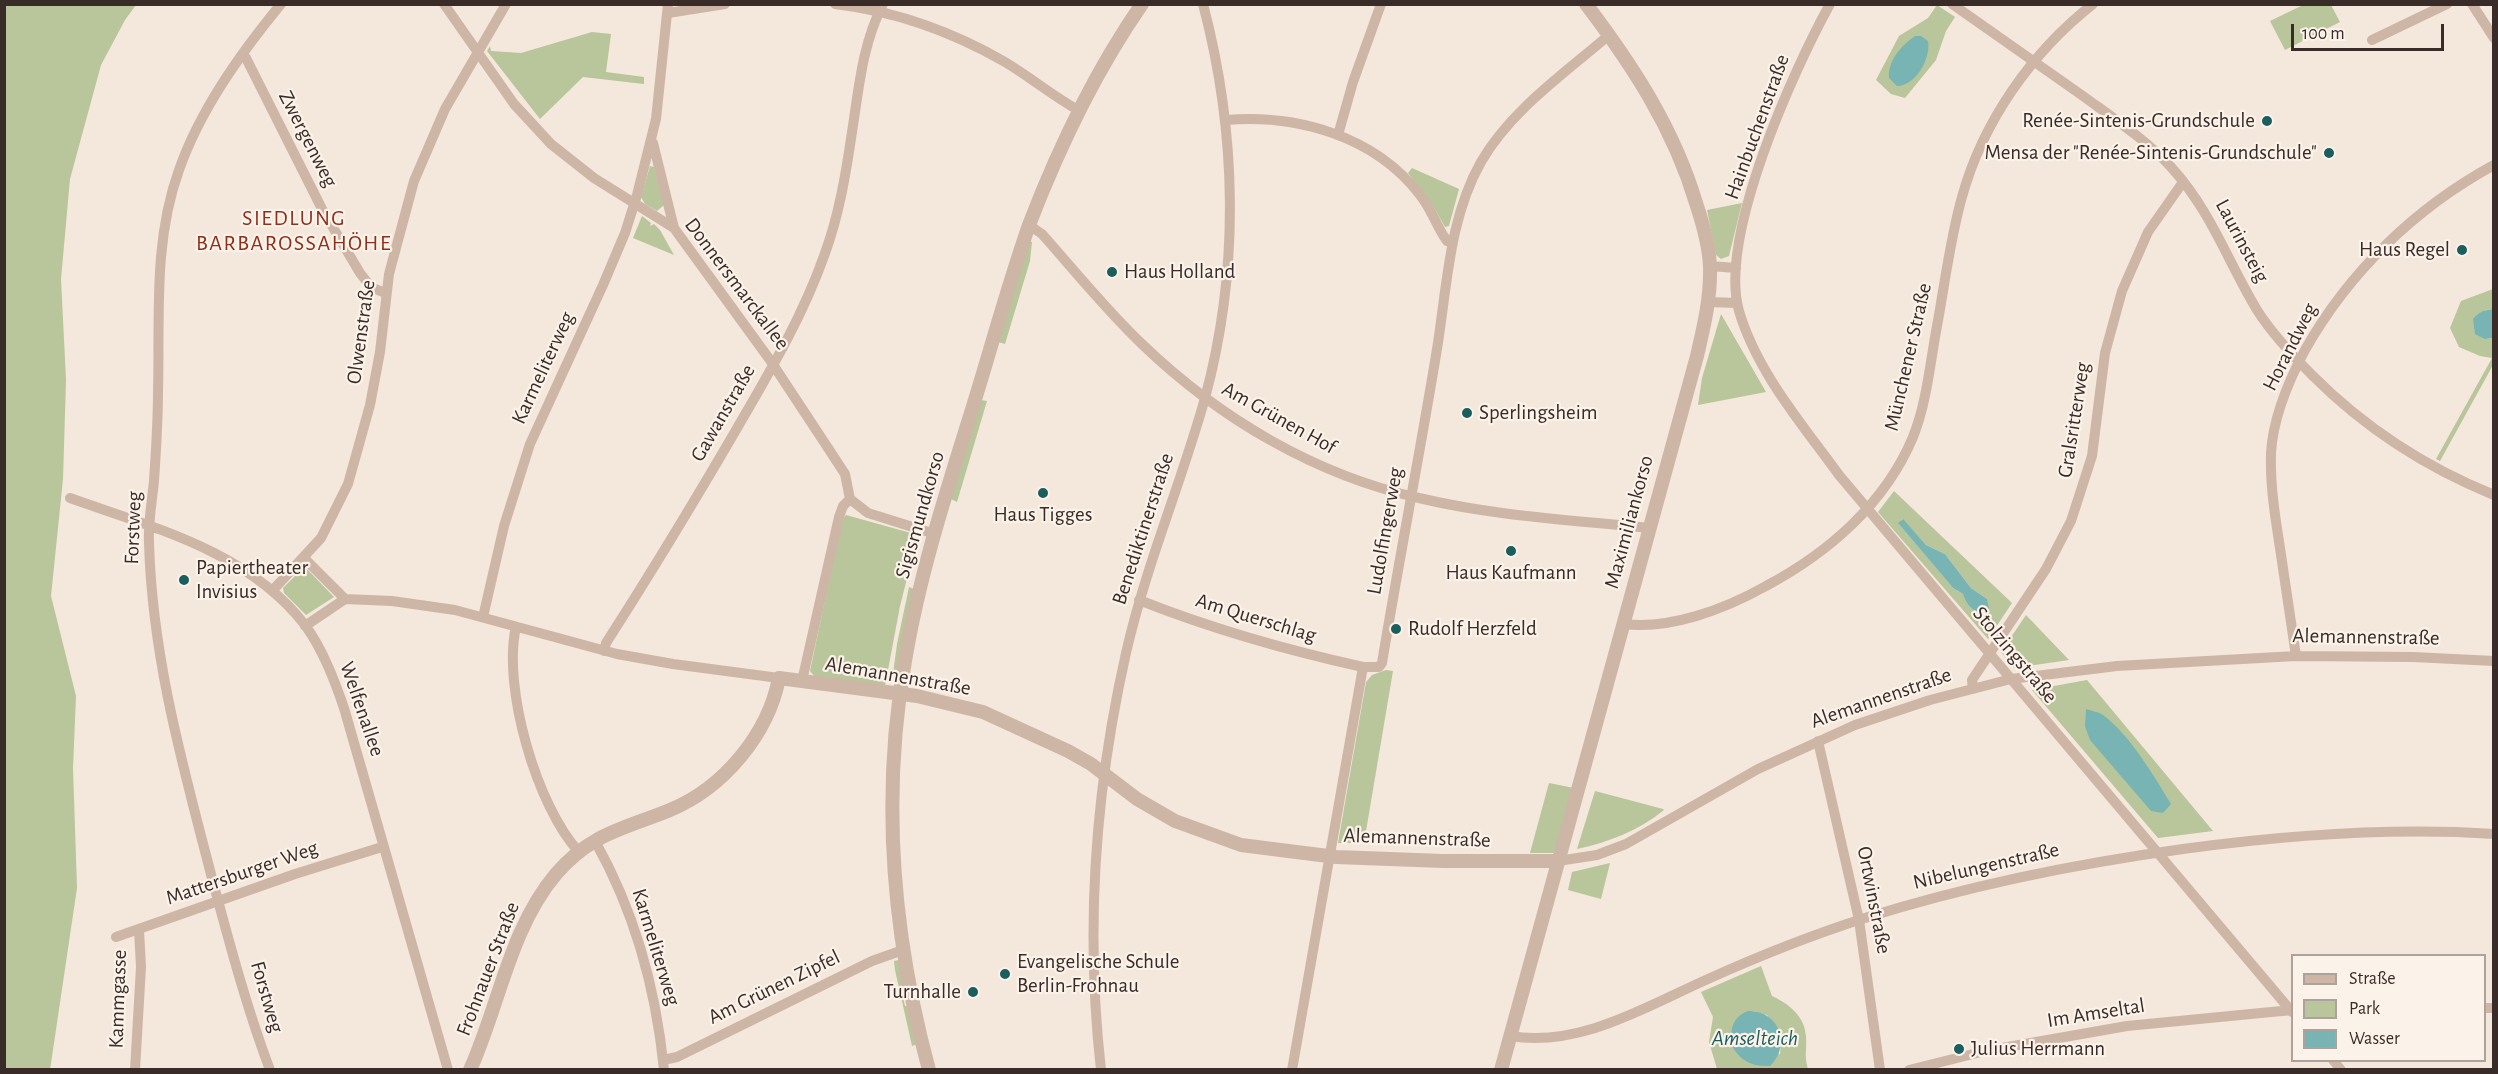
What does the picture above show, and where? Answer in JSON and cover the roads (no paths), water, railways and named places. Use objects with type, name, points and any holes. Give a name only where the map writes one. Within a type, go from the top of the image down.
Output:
[{"type":"street","name":"Forstweg","points":[[270,1070],[218,901],[180,757],[166,694],[153,602],[148,526],[157,445],[159,266],[169,205],[190,143],[208,107],[242,55],[281,4]]},
{"type":"street","name":"Donnersmarckallee","points":[[444,4],[514,104],[551,144],[594,178],[674,228],[774,365],[845,474],[850,499]]},
{"type":"street","name":"Olwenstraße","points":[[273,590],[304,558],[329,526],[354,467],[375,379],[386,293],[405,207],[445,109],[506,4]]},
{"type":"street","points":[[668,9],[725,4]]},
{"type":"street","points":[[835,4],[881,8],[985,51],[1078,110]]},
{"type":"street","name":"Sigismundkorso","points":[[929,1070],[903,950],[896,895],[892,827],[894,760],[900,694],[918,595],[1029,225],[1057,154],[1078,110],[1103,65],[1142,4]]},
{"type":"street","name":"Benediktinerstraße","points":[[1101,1070],[1094,991],[1093,902],[1095,850],[1112,718],[1139,600],[1205,398],[1221,324],[1226,282],[1230,201],[1226,120],[1203,4]]},
{"type":"street","points":[[1338,135],[1353,82],[1381,4]]},
{"type":"street","name":"Maximiliankorso","points":[[1501,1070],[1697,356],[1709,302],[1710,266],[1705,235],[1678,153],[1659,111],[1586,4]]},
{"type":"street","name":"Hainbuchenstraße","points":[[1736,273],[1747,208],[1770,136],[1805,53],[1830,4]]},
{"type":"street","name":"Laurinsteig","points":[[1952,4],[2156,152],[2183,182],[2214,226],[2259,314],[2299,362],[2333,397],[2400,449],[2434,468],[2493,495]]},
{"type":"street","name":"Münchener Straße","points":[[1623,624],[1637,626],[1693,616],[1754,593],[1787,575],[1817,554],[1842,534],[1882,491],[1899,464],[1918,421],[1962,196],[1980,150],[1997,114],[2035,62],[2073,20],[2093,4]]},
{"type":"street","points":[[2372,40],[2447,4]]},
{"type":"street","points":[[2472,4],[2493,38]]},
{"type":"street","name":"Gawanstraße","points":[[604,651],[606,643],[687,513],[774,365],[800,316],[828,244],[845,179],[859,74],[870,33],[881,8]]},
{"type":"street","name":"Karmeliterweg","points":[[483,616],[504,526],[530,444],[603,285],[635,203],[652,140],[668,9]]},
{"type":"street","name":"Ludolfingerweg","points":[[1363,667],[1379,668],[1382,663],[1447,292],[1453,242],[1461,207],[1471,182],[1499,136],[1529,103],[1609,35]]},
{"type":"street","name":"Zwergenweg","points":[[242,55],[246,58],[322,209],[360,273],[371,287],[386,293]]},
{"type":"street","points":[[1226,120],[1252,118],[1286,121],[1338,135],[1372,154],[1406,179],[1421,196],[1443,236],[1447,241],[1453,242]]},
{"type":"street","name":"Karmeliterweg","points":[[652,140],[674,228]]},
{"type":"street","name":"Horandweg","points":[[2296,656],[2272,489],[2271,452],[2277,417],[2299,362],[2337,300],[2388,242],[2433,203],[2493,165]]},
{"type":"street","name":"Gralsritterweg","points":[[1974,689],[1972,680],[2046,569],[2071,521],[2092,456],[2102,369],[2119,300],[2148,232],[2183,182]]},
{"type":"street","name":"Am Grünen Hof","points":[[1029,225],[1042,234],[1142,344],[1205,398],[1262,436],[1298,454],[1335,471],[1411,497],[1518,515],[1649,528]]},
{"type":"street","points":[[1710,266],[1736,273]]},
{"type":"street","name":"Stolzingstraße","points":[[1736,273],[1737,303],[1751,342],[1784,399],[1839,475],[2291,1010]]},
{"type":"street","points":[[1709,302],[1737,303]]},
{"type":"street","name":"Welfenallee","points":[[70,498],[215,553],[245,569],[273,590],[305,626],[335,681],[448,1070]]},
{"type":"street","points":[[802,681],[843,506],[850,499],[868,513],[935,534]]},
{"type":"street","points":[[304,558],[345,599],[305,626]]},
{"type":"street","name":"Alemannenstraße","points":[[345,599],[433,606],[483,616],[604,651],[673,664],[900,694],[952,704],[1006,721],[1068,751],[1156,811],[1219,838],[1264,849],[1329,856],[1443,861],[1558,861],[1597,855],[1626,844],[1758,768],[1818,741],[1900,710],[2011,680],[2117,666],[2296,656],[2413,657],[2493,661]]},
{"type":"street","name":"Am Querschlag","points":[[1139,600],[1250,640],[1363,667]]},
{"type":"street","points":[[516,627],[514,668],[528,750],[550,807],[567,837],[579,852]]},
{"type":"street","points":[[1292,1070],[1363,667]]},
{"type":"street","name":"Frohnauer Straße","points":[[470,1070],[530,914],[557,873],[579,852],[595,841],[619,828],[690,801],[721,778],[738,760],[755,735],[773,699],[778,678]]},
{"type":"street","name":"Ortwinstraße","points":[[1818,741],[1859,920],[1880,1070]]},
{"type":"street","name":"Nibelungenstraße","points":[[1510,1036],[1524,1038],[1555,1036],[1610,1022],[1756,958],[1859,920],[1956,891],[2043,871],[2241,841],[2340,833],[2406,831],[2493,834]]},
{"type":"street","name":"Karmeliterweg","points":[[595,841],[631,915],[650,978],[664,1065]]},
{"type":"street","name":"Mattersburger Weg","points":[[116,937],[382,846]]},
{"type":"street","name":"Kammgasse","points":[[135,1070],[141,967],[139,930]]},
{"type":"street","name":"Am Grünen Zipfel","points":[[664,1065],[872,961],[903,950]]},
{"type":"street","name":"Im Amseltal","points":[[1909,1070],[1985,1051],[2127,1026],[2291,1011]]},
{"type":"water","points":[[1915,36],[1921,36],[1928,41],[1925,63],[1910,81],[1897,86],[1889,78],[1893,59],[1900,49]]},
{"type":"water","points":[[2493,309],[2493,338],[2485,339],[2475,334],[2473,319],[2482,312]]},
{"type":"water","points":[[1903,519],[1926,545],[1945,554],[1971,588],[1987,599],[1990,614],[1973,609],[1963,594],[1953,588],[1898,523]]},
{"type":"water","points":[[2086,709],[2101,714],[2113,723],[2141,756],[2171,804],[2163,813],[2151,811],[2090,740],[2085,726]]},
{"type":"water","name":"Amselteich","points":[[1748,1011],[1768,1016],[1779,1030],[1780,1048],[1777,1058],[1770,1066],[1748,1062],[1739,1056],[1732,1046],[1731,1035],[1735,1020]]},
{"type":"place","name":"Renée-Sintenis-Grundschule","points":[[2267,121]]},
{"type":"place","name":"Mensa der \"Renée-Sintenis-Grundschule\"","points":[[2329,153]]},
{"type":"place","name":"Haus Regel","points":[[2462,250]]},
{"type":"place","name":"Haus Holland","points":[[1112,272]]},
{"type":"place","name":"Sperlingsheim","points":[[1467,413]]},
{"type":"place","name":"Haus Tigges","points":[[1043,493]]},
{"type":"place","name":"Haus Kaufmann","points":[[1511,551]]},
{"type":"place","name":"Papiertheater Invisius","points":[[184,580]]},
{"type":"place","name":"Rudolf Herzfeld","points":[[1396,629]]},
{"type":"place","name":"Evangelische Schule Berlin-Frohnau","points":[[1005,974]]},
{"type":"place","name":"Turnhalle","points":[[973,992]]},
{"type":"place","name":"Julius Herrmann","points":[[1959,1049]]},
{"type":"district","name":"SIEDLUNG BARBAROSSAHÖHE","points":[[294,230]]}]
